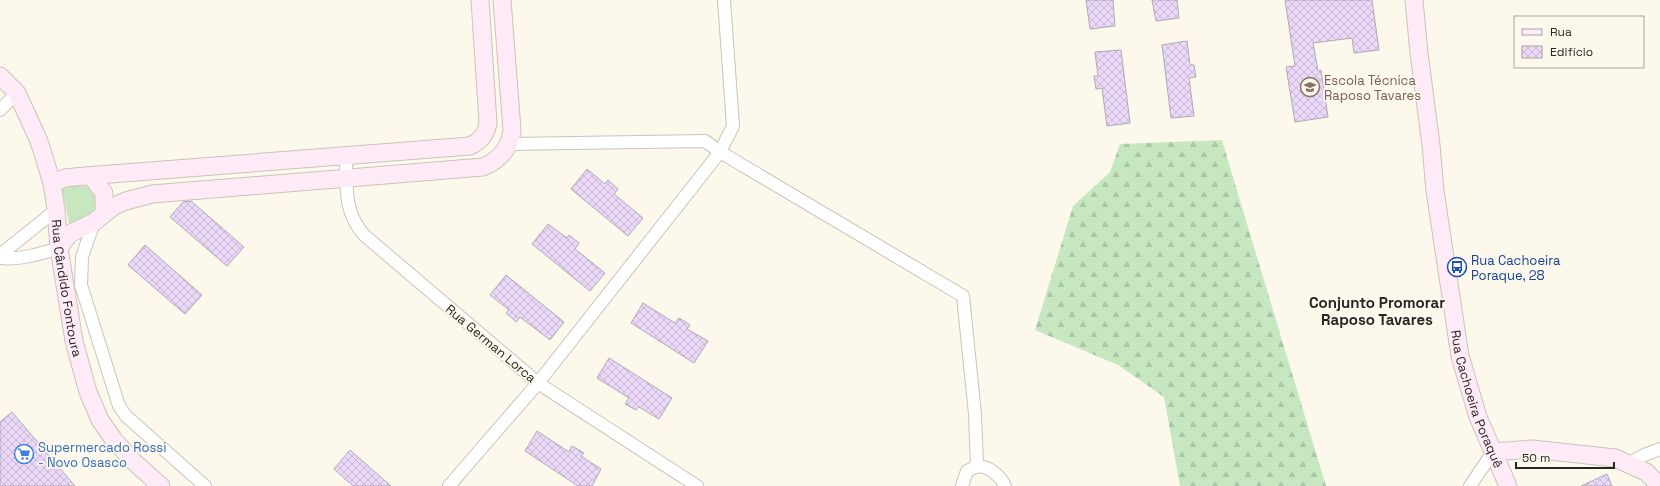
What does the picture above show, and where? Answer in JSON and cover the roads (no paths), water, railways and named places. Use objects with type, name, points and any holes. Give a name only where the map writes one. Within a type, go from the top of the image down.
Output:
[{"type":"street","points":[[52,183],[65,178],[470,146],[482,138],[488,123],[480,0]]},
{"type":"street","points":[[0,257],[10,259],[59,248],[69,234],[126,201],[152,194],[483,167],[496,160],[506,150],[512,130],[502,0]]},
{"type":"street","points":[[449,486],[538,383],[720,152],[733,126],[724,0]]},
{"type":"street","name":"Rua Cachoeira Poraquê","points":[[1414,0],[1435,191],[1460,356],[1478,417],[1508,486]]},
{"type":"street","name":"Rua Cândido Fontoura","points":[[0,76],[17,93],[38,141],[52,183],[59,248],[74,341],[88,392],[97,413],[114,440],[133,461],[161,486]]},
{"type":"street","points":[[0,110],[17,93]]},
{"type":"street","points":[[509,144],[705,141],[720,152],[963,296],[975,414],[977,466]]},
{"type":"street","name":"Rua German Lorca","points":[[346,156],[349,210],[355,224],[364,235],[538,383],[697,486]]},
{"type":"street","points":[[91,176],[104,193],[99,217],[82,257],[80,272],[81,285],[119,406],[126,416],[205,486]]},
{"type":"street","points":[[0,257],[56,210]]},
{"type":"street","points":[[1470,486],[1493,452],[1532,449],[1615,458],[1630,463],[1646,472],[1660,486]]},
{"type":"street","points":[[1630,463],[1644,455],[1660,449]]},
{"type":"street","points":[[962,486],[967,471],[977,466],[988,468],[1001,478],[1005,486]]},
{"type":"place","name":"Escola Técnica Raposo Tavares","points":[[1310,87]]},
{"type":"place","name":"Rua Cachoeira Poraque, 28","points":[[1457,267]]},
{"type":"place","name":"Supermercado Rossi - Novo Osasco","points":[[24,454]]},
{"type":"district","name":"Conjunto Promorar Raposo Tavares","points":[[1377,312]]}]
